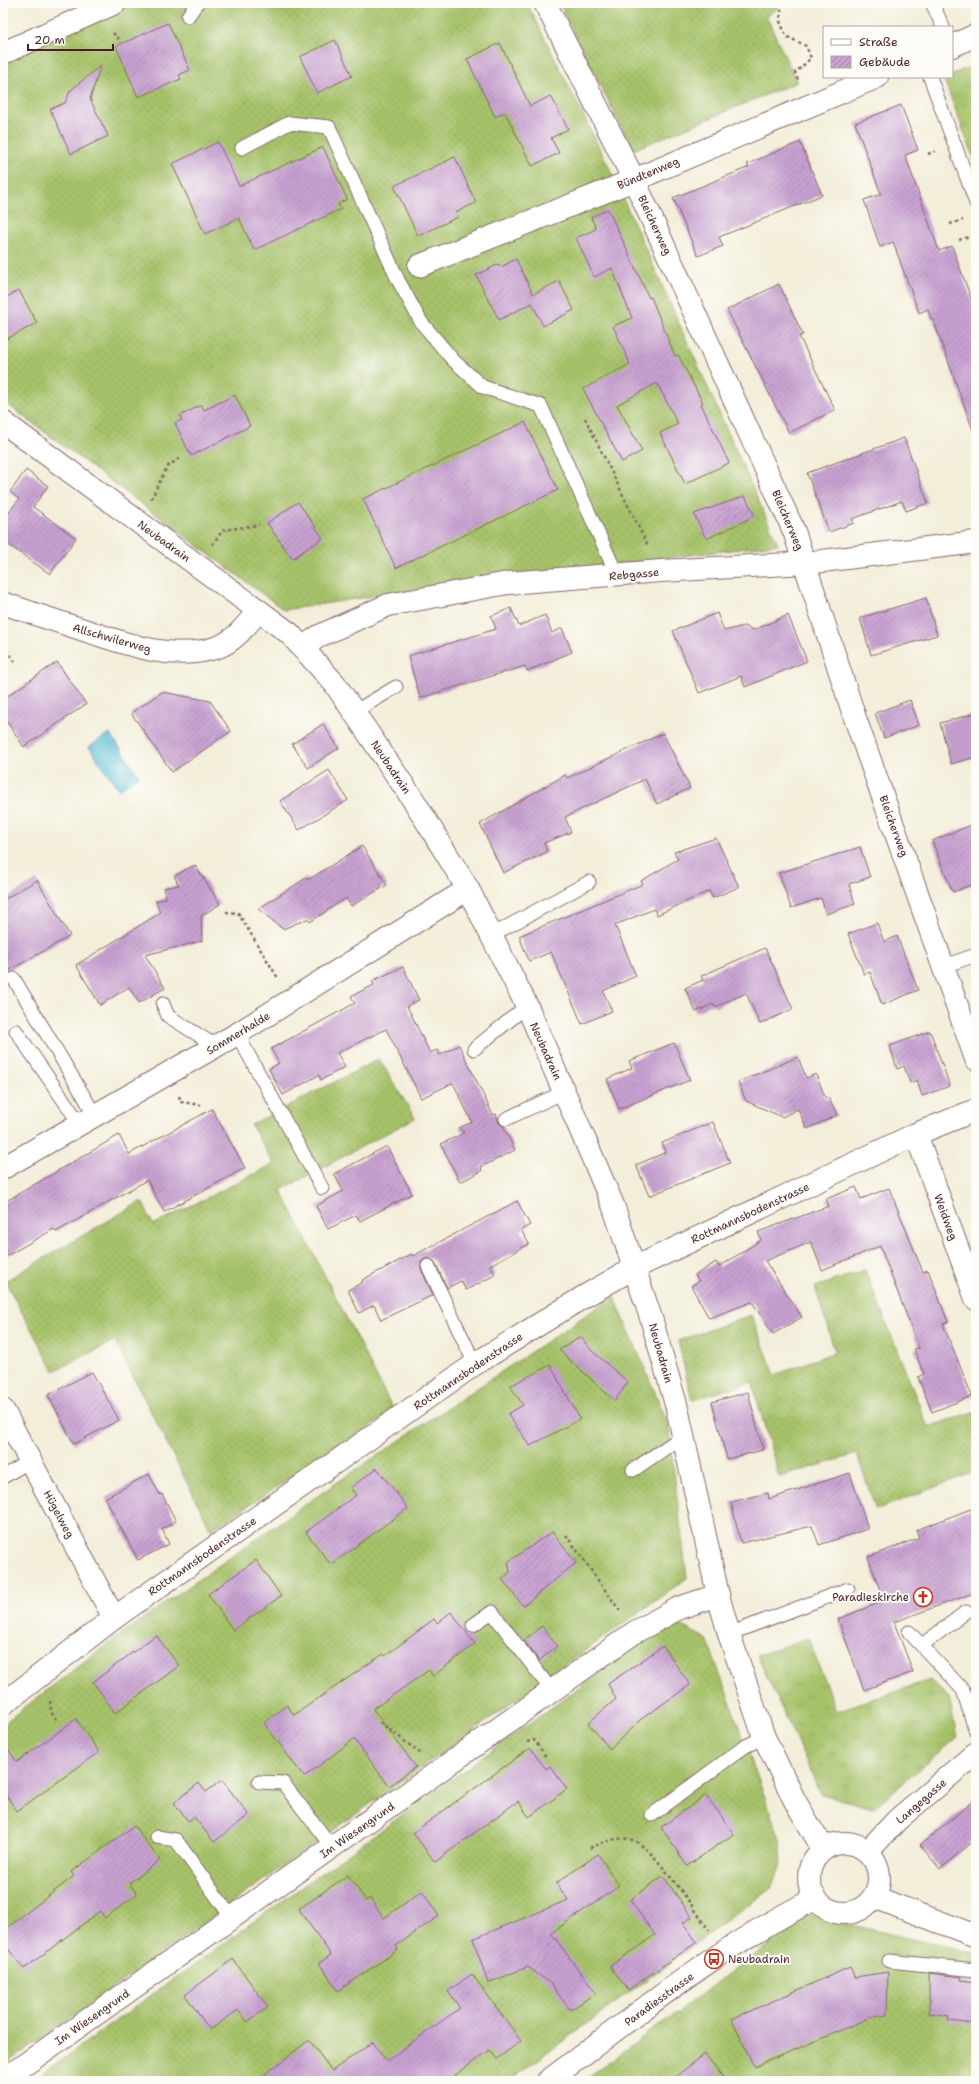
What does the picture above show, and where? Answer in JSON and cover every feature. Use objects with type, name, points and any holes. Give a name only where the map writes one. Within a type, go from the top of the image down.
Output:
[{"type":"street","points":[[3,53],[115,3]]},
{"type":"street","name":"Bleicherweg","points":[[545,3],[634,180],[791,524],[806,564],[855,718],[976,1059]]},
{"type":"street","points":[[953,46],[976,35]]},
{"type":"street","name":"Bündtenweg","points":[[419,266],[634,180],[875,78]]},
{"type":"street","name":"Neubadrain","points":[[3,422],[289,633],[335,684],[414,800],[468,890],[527,1006],[613,1205],[651,1318],[677,1408],[718,1595],[730,1634],[764,1737],[795,1801],[822,1850]]},
{"type":"street","name":"Rebgasse","points":[[302,648],[319,636],[388,605],[508,583],[661,571],[806,564],[976,542]]},
{"type":"street","name":"Allschwilerweg","points":[[3,603],[142,649],[183,654],[216,648],[233,638],[248,624],[258,611]]},
{"type":"street","name":"Sommerhalde","points":[[3,1168],[237,1034],[468,890]]},
{"type":"street","name":"Rottmannsbodenstrasse","points":[[3,1704],[114,1618],[475,1364],[634,1268],[916,1134],[976,1110]]},
{"type":"street","name":"Weidweg","points":[[916,1134],[976,1299]]},
{"type":"street","name":"Hügelweg","points":[[3,1410],[114,1618]]},
{"type":"street","name":"Im Wiesengrund","points":[[3,2080],[635,1632],[679,1608],[718,1595]]},
{"type":"street","name":"Langegasse","points":[[868,1851],[897,1820],[976,1753]]},
{"type":"street","points":[[845,1842],[857,1845],[868,1851],[875,1861],[879,1873],[879,1885],[874,1897],[860,1909],[842,1914],[829,1911],[819,1904],[815,1899],[808,1882],[809,1870],[814,1858],[822,1850],[833,1844],[845,1842]]},
{"type":"street","points":[[874,1897],[976,1936]]},
{"type":"street","name":"Paradiesstrasse","points":[[548,2081],[759,1928],[815,1899]]},
{"type":"lane","points":[[188,16],[197,3]]},
{"type":"lane","points":[[932,3],[943,26]]},
{"type":"lane","points":[[930,78],[976,203]]},
{"type":"lane","points":[[242,148],[289,123],[329,127],[398,280],[421,322],[453,360],[483,387],[541,406],[617,575]]},
{"type":"lane","points":[[354,712],[396,687]]},
{"type":"lane","points":[[492,935],[589,882]]},
{"type":"lane","points":[[944,966],[976,955]]},
{"type":"lane","points":[[14,979],[87,1119]]},
{"type":"lane","points":[[163,1004],[168,1016],[216,1046]]},
{"type":"lane","points":[[474,1049],[527,1006]]},
{"type":"lane","points":[[16,1031],[87,1119]]},
{"type":"lane","points":[[237,1034],[322,1188]]},
{"type":"lane","points":[[506,1119],[564,1092]]},
{"type":"lane","points":[[428,1266],[475,1364]]},
{"type":"lane","points":[[633,1470],[683,1436]]},
{"type":"lane","points":[[3,1477],[30,1461]]},
{"type":"lane","points":[[730,1634],[848,1589]]},
{"type":"lane","points":[[473,1625],[492,1612],[552,1691]]},
{"type":"lane","points":[[922,1645],[966,1612]]},
{"type":"lane","points":[[909,1632],[964,1690],[976,1732]]},
{"type":"lane","points":[[652,1815],[744,1747],[764,1737]]},
{"type":"lane","points":[[260,1782],[283,1783],[332,1847]]},
{"type":"lane","points":[[157,1837],[176,1840],[232,1918]]},
{"type":"lane","points":[[889,1961],[976,1970]]},
{"type":"path","points":[[782,3],[780,21],[786,36],[806,46],[811,58],[795,73],[808,106]]},
{"type":"path","points":[[958,240],[976,235]]},
{"type":"path","points":[[585,418],[661,571]]},
{"type":"path","points":[[139,523],[167,467],[181,457]]},
{"type":"path","points":[[198,565],[224,530],[258,524]]},
{"type":"path","points":[[3,646],[15,662]]},
{"type":"path","points":[[226,912],[238,913],[292,1000]]},
{"type":"path","points":[[566,1535],[635,1632]]},
{"type":"path","points":[[380,1722],[442,1770]]},
{"type":"path","points":[[590,1848],[607,1840],[630,1838],[641,1844],[660,1864],[725,1952]]},
{"type":"green space","points":[[115,3],[527,3],[608,165],[778,544],[426,588],[284,610],[3,401],[3,59]]},
{"type":"green space","points":[[559,3],[786,3],[766,16],[797,82],[633,150]]},
{"type":"green space","points":[[976,65],[976,164],[943,78],[953,78],[953,74]]},
{"type":"green space","points":[[379,1059],[415,1118],[281,1190],[394,1411],[211,1530],[115,1341],[54,1371],[5,1281],[142,1201],[153,1225],[274,1164],[251,1125]]},
{"type":"green space","points":[[865,1270],[928,1427],[976,1411],[976,1471],[876,1510],[857,1454],[779,1477],[752,1382],[692,1400],[678,1341],[751,1315],[775,1375],[835,1352],[815,1287]]},
{"type":"green space","points":[[614,1296],[668,1423],[687,1578],[3,2066],[3,1724],[103,1647],[323,1492]]},
{"type":"green space","points":[[672,1621],[707,1639],[780,1839],[782,1863],[771,1888],[509,2081],[38,2081],[43,2073]]},
{"type":"green space","points":[[808,1638],[836,1711],[930,1680],[949,1698],[957,1738],[873,1808],[821,1794],[757,1655]]},
{"type":"green space","points":[[809,1915],[976,1954],[976,2081],[584,2081]]},
{"type":"water","points":[[110,733],[139,776],[119,790],[89,747]]},
{"type":"building","points":[[168,23],[190,70],[179,75],[181,79],[138,97],[116,46]]},
{"type":"building","points":[[335,40],[352,76],[317,93],[300,57]]},
{"type":"building","points":[[500,43],[530,106],[551,96],[568,129],[551,138],[559,153],[532,166],[505,112],[495,117],[467,59]]},
{"type":"building","points":[[101,65],[90,99],[108,136],[71,154],[50,109],[65,103],[70,91]]},
{"type":"building","points":[[901,105],[918,150],[905,155],[939,251],[952,246],[976,312],[976,429],[973,430],[933,319],[931,319],[928,309],[919,313],[893,242],[880,247],[864,200],[881,194],[855,123]]},
{"type":"building","points":[[218,142],[239,186],[323,147],[347,199],[338,204],[341,209],[254,250],[239,218],[205,234],[172,164]]},
{"type":"building","points":[[800,142],[822,195],[719,237],[723,246],[698,256],[673,198],[749,167],[747,164]]},
{"type":"building","points":[[455,157],[476,203],[456,212],[458,217],[418,236],[394,186]]},
{"type":"building","points":[[608,209],[649,298],[651,297],[675,356],[678,355],[703,403],[701,404],[729,463],[685,484],[660,433],[678,424],[657,383],[617,405],[642,451],[622,462],[583,389],[630,364],[613,326],[632,318],[612,268],[594,277],[576,238],[596,229],[591,217]]},
{"type":"building","points":[[516,259],[533,294],[559,281],[574,310],[543,326],[532,303],[499,320],[476,275],[499,264],[501,267]]},
{"type":"building","points":[[779,284],[803,335],[799,336],[835,410],[789,433],[727,310]]},
{"type":"building","points":[[19,290],[37,323],[3,341],[3,299]]},
{"type":"building","points":[[235,395],[250,426],[191,456],[175,423],[182,420],[180,416],[201,405],[204,410]]},
{"type":"building","points":[[525,422],[558,490],[396,568],[363,499]]},
{"type":"building","points":[[904,438],[928,503],[906,511],[902,501],[852,519],[854,523],[829,532],[807,473]]},
{"type":"building","points":[[26,470],[48,486],[33,507],[76,538],[50,574],[3,541],[3,520],[19,499],[10,492]]},
{"type":"building","points":[[745,496],[755,516],[706,539],[694,514]]},
{"type":"building","points":[[298,502],[323,538],[292,559],[267,523]]},
{"type":"building","points":[[926,598],[937,635],[871,655],[860,618]]},
{"type":"building","points":[[511,608],[519,626],[545,615],[552,633],[562,628],[572,652],[527,671],[525,666],[420,698],[408,656],[496,629],[491,616]]},
{"type":"building","points":[[717,613],[724,631],[744,626],[754,630],[788,615],[807,661],[745,687],[741,676],[699,693],[673,631]]},
{"type":"building","points":[[57,662],[86,704],[24,747],[3,716],[3,699]]},
{"type":"building","points":[[162,692],[210,701],[231,731],[172,772],[131,713]]},
{"type":"building","points":[[910,700],[919,725],[884,738],[875,713]]},
{"type":"building","points":[[976,713],[976,757],[951,764],[940,723]]},
{"type":"building","points":[[323,724],[339,748],[308,768],[292,744]]},
{"type":"building","points":[[663,733],[690,788],[657,804],[645,779],[565,817],[571,832],[544,843],[547,852],[503,873],[480,824],[565,775],[567,778]]},
{"type":"building","points":[[329,770],[348,800],[299,830],[280,801]]},
{"type":"building","points":[[976,823],[976,883],[953,892],[932,841]]},
{"type":"building","points":[[716,838],[739,887],[713,898],[709,891],[657,915],[654,909],[615,925],[636,976],[603,991],[612,1011],[582,1024],[551,952],[529,961],[519,936],[643,884],[641,881],[678,859],[674,852]]},
{"type":"building","points":[[362,846],[387,885],[351,906],[346,898],[310,922],[307,919],[283,929],[258,909],[306,878],[308,880]]},
{"type":"building","points":[[860,847],[870,877],[849,884],[855,904],[826,914],[821,898],[791,908],[779,873]]},
{"type":"building","points":[[195,865],[220,904],[201,916],[202,941],[145,955],[165,988],[139,1003],[129,987],[100,1005],[76,965],[160,913],[156,901],[166,898],[164,888],[179,885],[174,876]]},
{"type":"building","points":[[37,880],[70,936],[3,974],[3,900]]},
{"type":"building","points":[[877,923],[884,942],[897,936],[918,990],[882,1005],[870,972],[864,974],[848,934]]},
{"type":"building","points":[[765,948],[793,1009],[760,1024],[746,993],[715,1007],[713,1004],[696,1012],[685,988],[703,980],[701,976]]},
{"type":"building","points":[[403,967],[419,1000],[407,1006],[430,1053],[437,1050],[440,1055],[459,1045],[493,1115],[496,1114],[499,1123],[503,1126],[515,1150],[481,1167],[482,1171],[460,1182],[441,1144],[464,1133],[459,1128],[472,1122],[453,1083],[421,1098],[386,1029],[337,1053],[345,1067],[321,1080],[319,1075],[283,1095],[269,1069],[279,1063],[271,1049],[355,1003],[351,996],[374,985],[372,981]]},
{"type":"building","points":[[930,1031],[950,1086],[922,1096],[917,1080],[910,1083],[904,1066],[897,1069],[890,1046]]},
{"type":"building","points":[[674,1043],[690,1080],[619,1109],[607,1079],[632,1068],[629,1061]]},
{"type":"building","points":[[798,1057],[806,1078],[816,1074],[825,1097],[829,1099],[837,1115],[807,1129],[798,1109],[782,1117],[746,1101],[738,1082]]},
{"type":"building","points":[[212,1109],[245,1168],[164,1212],[147,1180],[56,1232],[54,1229],[3,1258],[3,1203],[119,1135],[129,1154]]},
{"type":"building","points":[[713,1122],[730,1163],[649,1196],[636,1165],[666,1152],[662,1143]]},
{"type":"building","points":[[387,1146],[412,1194],[360,1221],[356,1215],[328,1229],[316,1206],[343,1191],[334,1174]]},
{"type":"building","points":[[856,1187],[861,1199],[889,1188],[923,1272],[928,1270],[948,1322],[943,1324],[972,1396],[932,1412],[918,1377],[924,1374],[914,1349],[919,1348],[880,1246],[822,1270],[811,1242],[765,1261],[802,1317],[773,1334],[752,1302],[709,1318],[691,1286],[699,1281],[695,1275],[716,1262],[719,1267],[761,1240],[758,1232],[829,1206],[826,1199]]},
{"type":"building","points":[[517,1201],[530,1225],[521,1230],[529,1244],[490,1265],[495,1275],[466,1290],[461,1281],[447,1288],[435,1262],[429,1258],[425,1259],[421,1262],[421,1269],[433,1295],[381,1320],[374,1305],[359,1313],[348,1290],[363,1282],[362,1280],[412,1254],[413,1256]]},
{"type":"building","points":[[581,1337],[591,1350],[628,1382],[615,1401],[559,1350]]},
{"type":"building","points":[[550,1365],[580,1419],[530,1446],[508,1414],[523,1405],[510,1386]]},
{"type":"building","points":[[92,1372],[119,1420],[74,1444],[48,1395]]},
{"type":"building","points":[[748,1392],[763,1450],[727,1459],[712,1402]]},
{"type":"building","points":[[377,1468],[408,1508],[331,1565],[306,1532],[356,1495],[350,1488]]},
{"type":"building","points":[[850,1473],[868,1529],[819,1545],[812,1526],[741,1543],[731,1502],[768,1493],[769,1499]]},
{"type":"building","points":[[149,1474],[160,1495],[162,1494],[176,1521],[162,1529],[169,1544],[138,1560],[105,1498]]},
{"type":"building","name":"Paradieskirche","points":[[976,1507],[976,1592],[894,1622],[913,1672],[864,1690],[838,1619],[884,1601],[868,1557],[919,1538],[916,1530]]},
{"type":"building","points":[[552,1532],[576,1563],[523,1606],[502,1579],[510,1572],[508,1562]]},
{"type":"building","points":[[256,1560],[281,1596],[233,1630],[208,1594]]},
{"type":"building","points":[[451,1612],[475,1644],[433,1676],[429,1670],[373,1709],[416,1767],[389,1786],[354,1739],[304,1777],[264,1723],[287,1705],[294,1715],[383,1654],[385,1656],[434,1619],[437,1623]]},
{"type":"building","points":[[542,1626],[557,1646],[539,1661],[524,1640]]},
{"type":"building","points":[[156,1635],[179,1666],[115,1713],[93,1682]]},
{"type":"building","points":[[663,1646],[690,1685],[640,1720],[610,1749],[588,1723],[616,1699],[608,1684]]},
{"type":"building","points":[[76,1719],[99,1752],[17,1811],[3,1791],[3,1742],[17,1762]]},
{"type":"building","points":[[530,1748],[546,1769],[550,1766],[567,1789],[529,1817],[518,1801],[435,1862],[413,1833]]},
{"type":"building","points":[[222,1780],[249,1815],[214,1842],[194,1817],[188,1821],[174,1803],[199,1783],[206,1792]]},
{"type":"building","points":[[706,1795],[734,1834],[687,1866],[661,1827]]},
{"type":"building","points":[[976,1799],[976,1839],[940,1869],[920,1845]]},
{"type":"building","points":[[134,1826],[160,1860],[129,1883],[137,1894],[105,1918],[100,1911],[24,1969],[3,1942],[3,1931],[74,1876],[71,1872]]},
{"type":"building","points":[[598,1854],[619,1886],[551,1933],[596,1993],[570,2010],[550,1983],[528,1967],[488,1983],[473,1939],[568,1900],[556,1883]]},
{"type":"building","points":[[348,1875],[366,1901],[370,1898],[384,1918],[422,1891],[439,1916],[396,1946],[398,1950],[338,1991],[319,1963],[331,1955],[299,1909]]},
{"type":"building","points":[[663,1876],[692,1917],[683,1923],[697,1942],[628,1990],[610,1966],[655,1935],[630,1900]]},
{"type":"building","points":[[233,1959],[268,2007],[247,2022],[238,2010],[210,2030],[185,1995]]},
{"type":"building","points":[[850,1967],[855,1977],[888,1972],[887,2015],[872,2017],[754,2067],[732,2019]]},
{"type":"building","points":[[929,1973],[962,1977],[961,1980],[976,1982],[976,2024],[948,2021],[949,2016],[929,2013]]},
{"type":"building","points":[[472,1974],[521,2041],[497,2059],[490,2050],[447,2081],[256,2081],[309,2040],[332,2071],[373,2042],[386,2061],[460,2008],[448,1991]]},
{"type":"building","points":[[705,2054],[726,2081],[670,2081]]},
{"type":"place","name":"Paradieskirche","points":[[923,1597]]},
{"type":"place","name":"Neubadrain","points":[[714,1959]]}]
